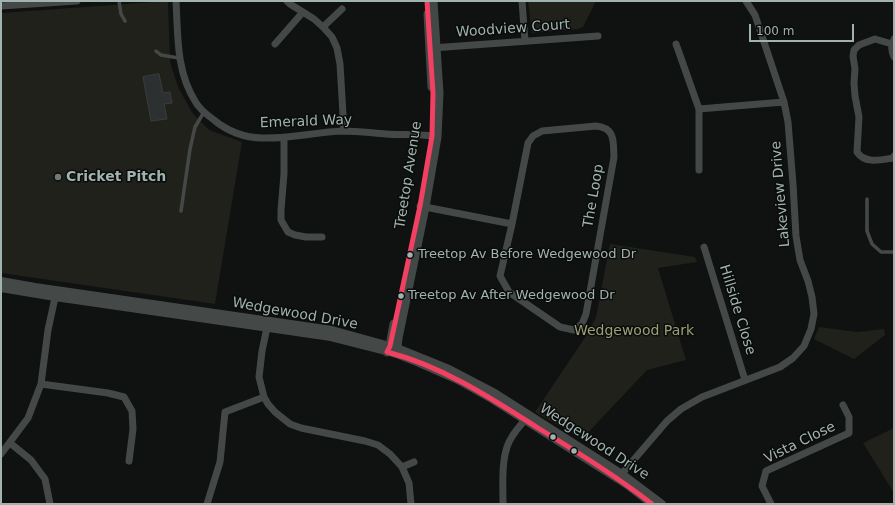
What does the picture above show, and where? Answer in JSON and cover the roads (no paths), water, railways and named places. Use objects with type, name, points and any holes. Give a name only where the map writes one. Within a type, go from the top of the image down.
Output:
[{"type":"main road","name":"Treetop Avenue","points":[[392,350],[398,338],[434,137],[439,93],[427,1]]},
{"type":"main road","name":"Treetop Avenue","points":[[433,1],[433,48]]},
{"type":"street","points":[[1,6],[31,2],[77,1]]},
{"type":"street","name":"Emerald Way","points":[[176,1],[179,58],[183,76],[189,91],[195,102],[204,112],[217,123],[229,130],[247,136],[260,138],[344,131],[423,135],[434,137]]},
{"type":"street","points":[[287,1],[323,26],[337,48],[340,64],[344,131]]},
{"type":"street","points":[[522,1],[525,42]]},
{"type":"street","name":"Lakeview Drive","points":[[620,476],[667,421],[681,409],[702,397],[780,367],[794,358],[804,346],[812,329],[814,314],[812,297],[800,260],[796,236],[788,122],[784,102],[755,15],[746,1]]},
{"type":"street","points":[[323,26],[342,8]]},
{"type":"street","points":[[275,44],[303,12]]},
{"type":"street","name":"Woodview Court","points":[[433,48],[598,36]]},
{"type":"street","points":[[894,57],[892,52],[893,41],[875,40],[859,44],[854,50],[853,56],[855,69],[855,96],[859,117],[857,152],[865,160],[882,160],[893,158],[894,156]]},
{"type":"street","points":[[676,44],[699,109],[699,170]]},
{"type":"street","points":[[699,109],[784,102]]},
{"type":"street","name":"The Loop","points":[[596,126],[604,126],[610,132],[613,138],[614,157],[586,314],[582,324],[574,330],[560,327],[509,292],[500,276],[512,224],[528,143],[533,136],[542,131],[596,126]]},
{"type":"street","points":[[284,137],[284,174],[281,220],[288,232],[294,236],[322,237]]},
{"type":"street","points":[[422,206],[512,224]]},
{"type":"street","name":"Hillside Close","points":[[704,247],[745,380]]},
{"type":"street","name":"Wedgewood Drive","points":[[1,281],[55,294]]},
{"type":"street","name":"Wedgewood Drive","points":[[1,288],[55,294],[267,324],[392,350],[449,369],[495,393],[528,418],[646,492],[662,504]]},
{"type":"street","points":[[1,454],[28,418],[41,384],[48,330],[55,294]]},
{"type":"street","points":[[267,324],[259,377],[264,397],[268,404],[275,412],[290,424],[301,428],[378,445],[390,454],[402,468],[408,484],[411,504]]},
{"type":"street","points":[[41,384],[108,393],[124,397],[132,411],[133,429],[129,461]]},
{"type":"street","points":[[207,504],[220,462],[225,412],[264,397]]},
{"type":"street","name":"Vista Close","points":[[771,504],[762,486],[766,471],[848,434],[849,417],[844,405]]},
{"type":"street","points":[[503,504],[504,465],[509,442],[528,418]]},
{"type":"street","points":[[10,443],[31,460],[45,479],[50,504]]},
{"type":"street","points":[[402,468],[414,462]]},
{"type":"street","name":"Wedgewood Drive","points":[[620,476],[630,487],[652,504]]},
{"type":"lane","points":[[119,1],[121,14],[125,21]]},
{"type":"lane","points":[[156,51],[162,55],[179,58]]},
{"type":"lane","points":[[181,211],[190,149],[195,127],[204,112]]},
{"type":"lane","points":[[867,199],[867,231],[872,244],[881,252],[894,252]]},
{"type":"place","name":"Cricket Pitch","points":[[58,177]]},
{"type":"place","name":"Treetop Av Before Wedgewood Dr","points":[[410,255]]},
{"type":"place","name":"Treetop Av After Wedgewood Dr","points":[[401,296]]},
{"type":"park label","name":"Wedgewood Park","points":[[634,331]]}]
